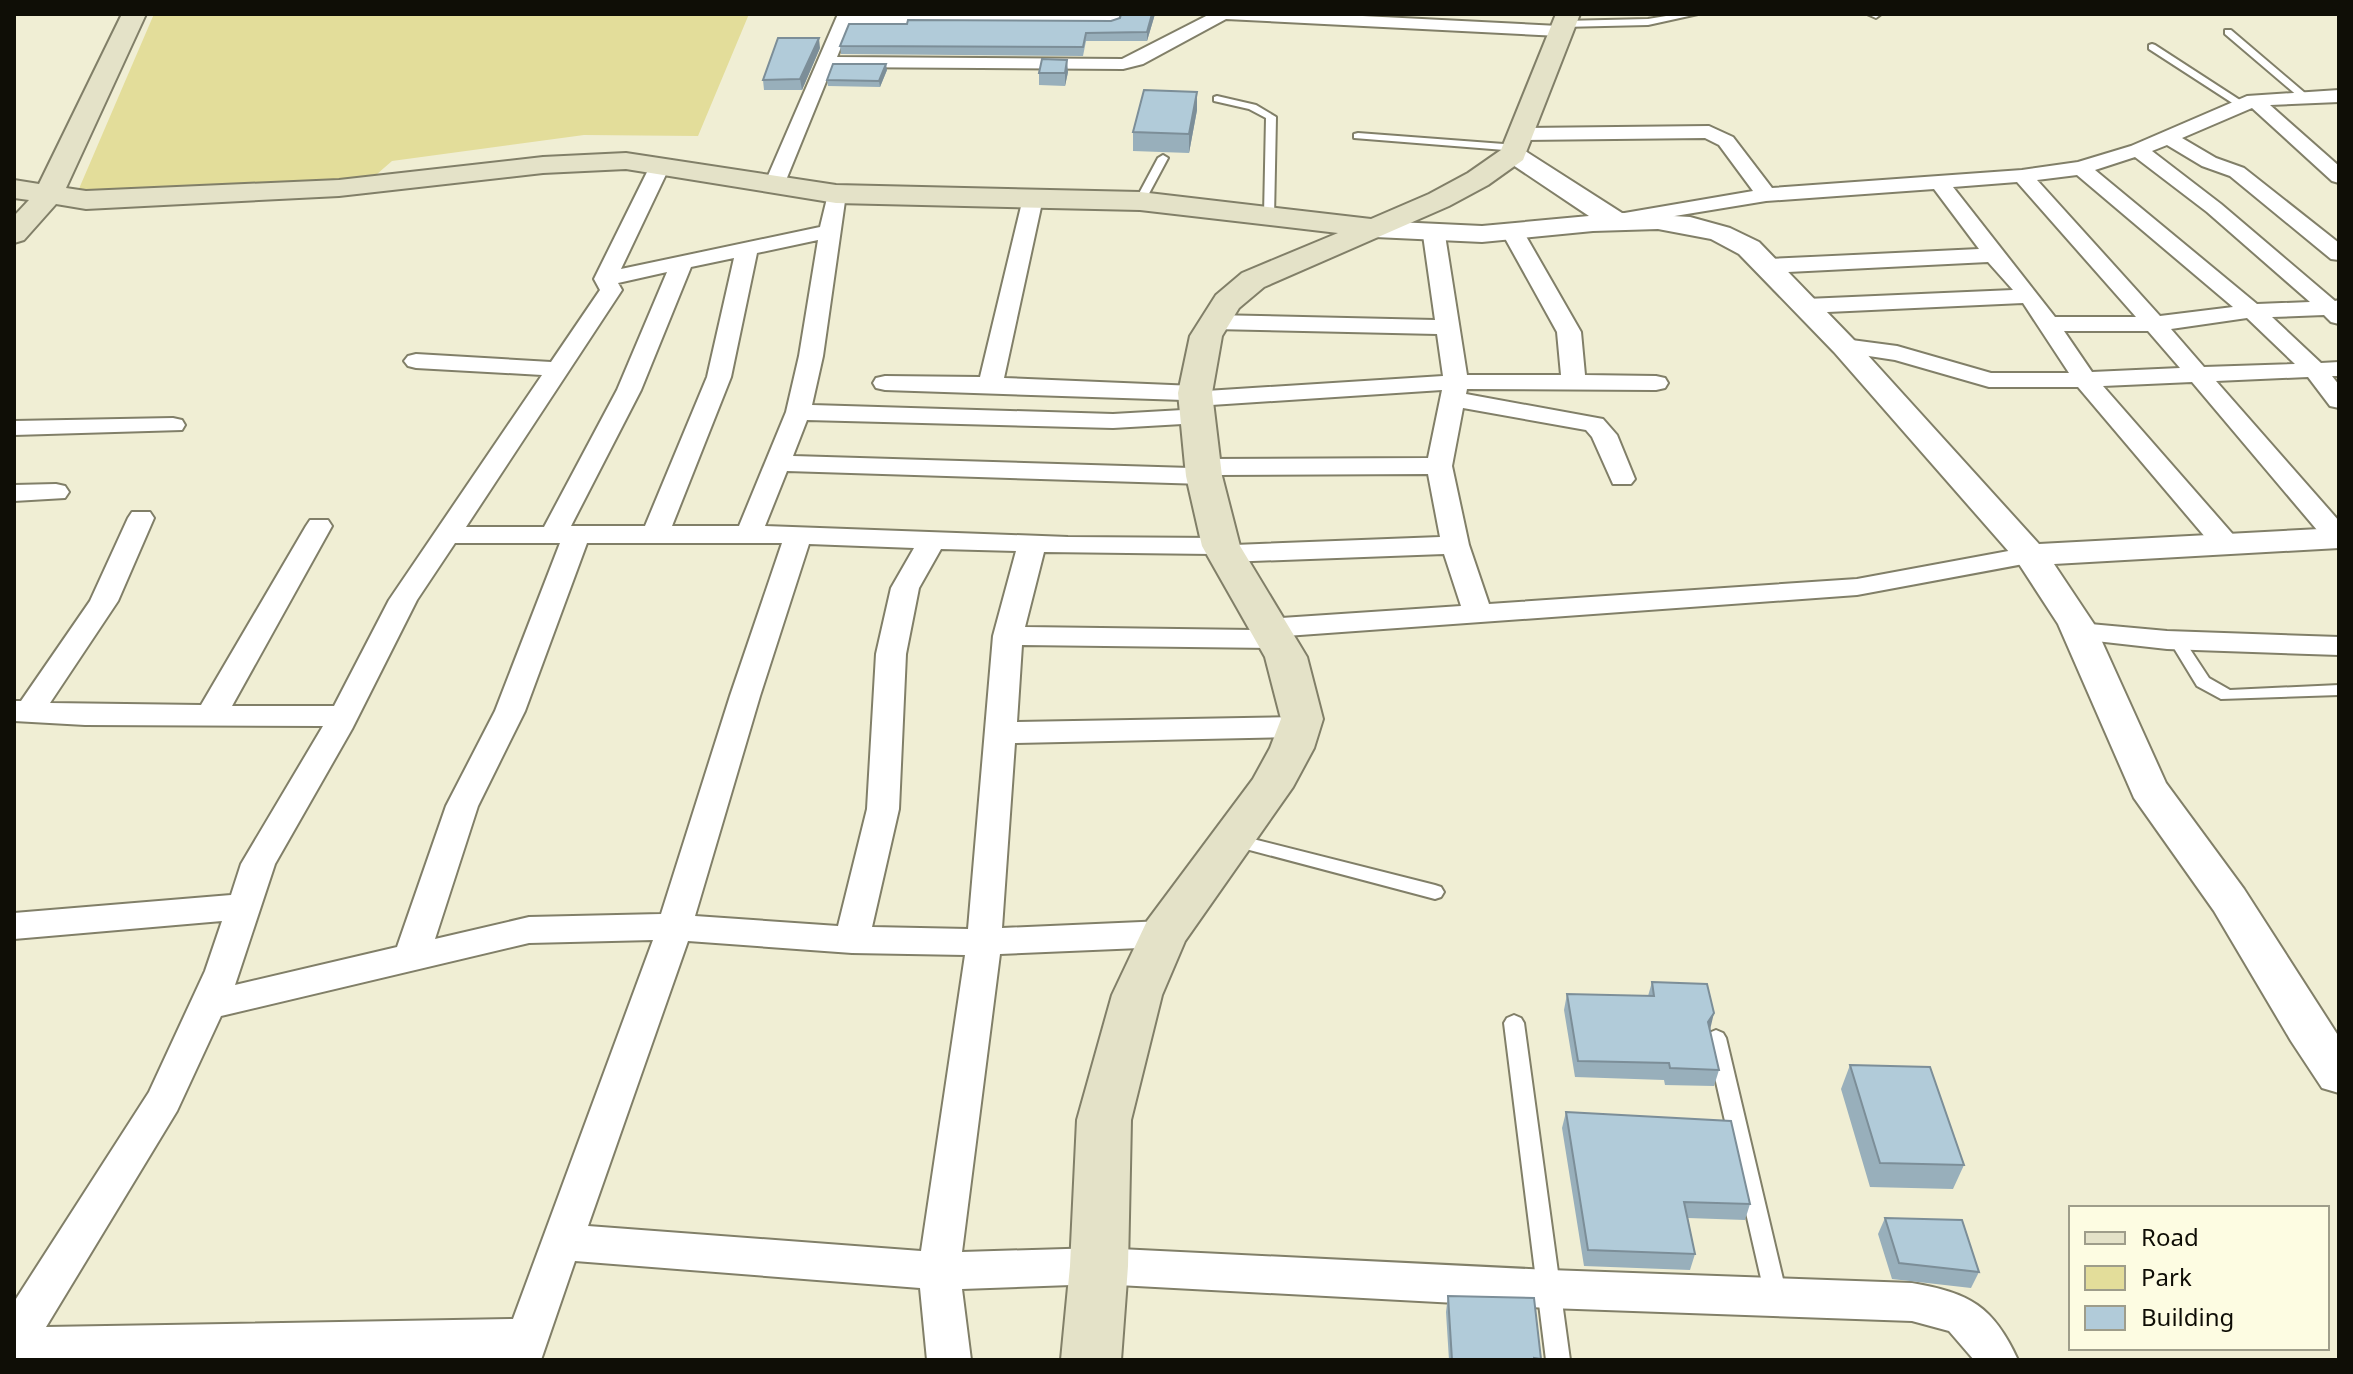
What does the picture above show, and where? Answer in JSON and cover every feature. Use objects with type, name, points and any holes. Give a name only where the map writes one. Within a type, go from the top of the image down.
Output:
[{"type":"main road","points":[[14,234],[48,196],[134,14]]},
{"type":"main road","points":[[1091,1360],[1099,1266],[1104,1120],[1137,995],[1164,934],[1271,787],[1302,719],[1286,657],[1223,550],[1204,471],[1197,403],[1206,336],[1227,302],[1253,280],[1375,229],[1478,179],[1516,145],[1563,23]]},
{"type":"main road","points":[[14,189],[86,200],[223,195],[339,188],[626,161],[836,194],[1140,201],[1375,229]]},
{"type":"street","points":[[774,185],[845,17],[1111,21],[1112,14]]},
{"type":"street","points":[[827,62],[1123,64],[1137,60],[1221,14],[1563,23]]},
{"type":"street","points":[[1375,229],[1434,235],[1512,231],[1614,220],[1766,195],[2022,176],[2081,168],[2138,150],[2248,102],[2321,96],[2339,109]]},
{"type":"street","points":[[2248,102],[2339,177]]},
{"type":"street","points":[[1516,145],[1709,132],[1726,141],[1766,195]]},
{"type":"street","points":[[2169,138],[2209,162],[2237,172],[2339,254]]},
{"type":"street","points":[[1516,145],[1614,220],[1709,230],[1732,237],[1770,266],[2030,555],[2079,632],[2148,788],[2229,900],[2307,1028],[2339,1074]]},
{"type":"street","points":[[2138,150],[2214,208],[2336,311]]},
{"type":"street","points":[[605,279],[660,166]]},
{"type":"street","points":[[2081,168],[2252,311],[2327,369],[2339,401]]},
{"type":"street","points":[[2022,176],[2155,324],[2338,538]]},
{"type":"street","points":[[1939,182],[1994,255],[2030,296],[2084,378],[2227,545]]},
{"type":"street","points":[[749,534],[798,412],[811,356],[836,194]]},
{"type":"street","points":[[991,384],[1033,198]]},
{"type":"street","points":[[605,279],[830,231]]},
{"type":"street","points":[[1512,231],[1569,332],[1574,382]]},
{"type":"street","points":[[1434,235],[1455,390],[1439,466],[1455,545],[1478,613]]},
{"type":"street","points":[[655,535],[719,377],[747,250]]},
{"type":"street","points":[[1770,266],[1994,255]]},
{"type":"street","points":[[412,955],[462,806],[510,711],[565,535],[681,265]]},
{"type":"street","points":[[14,1340],[164,1100],[207,1005],[258,864],[344,716],[403,600],[611,290],[605,279]]},
{"type":"street","points":[[1806,306],[2030,296]]},
{"type":"street","points":[[2050,324],[2155,324],[2252,311],[2336,311]]},
{"type":"street","points":[[1213,322],[1448,327]]},
{"type":"street","points":[[1844,346],[1897,353],[1989,380],[2013,382],[2327,369]]},
{"type":"street","points":[[416,361],[557,369]]},
{"type":"street","points":[[798,412],[1090,421],[1197,403],[1574,382],[1656,383]]},
{"type":"street","points":[[885,383],[991,384],[1197,403]]},
{"type":"street","points":[[1455,390],[1594,424],[1604,435],[1622,479]]},
{"type":"street","points":[[14,428],[173,425]]},
{"type":"street","points":[[779,463],[1101,475],[1439,466]]},
{"type":"street","points":[[14,493],[56,492]]},
{"type":"street","points":[[22,711],[104,601],[141,518]]},
{"type":"street","points":[[211,715],[319,526]]},
{"type":"street","points":[[446,535],[749,534],[1223,550],[1455,545]]},
{"type":"street","points":[[14,1347],[523,1349],[674,927],[798,537]]},
{"type":"street","points":[[1008,636],[1271,634],[1478,613],[1857,587],[2030,555],[2338,538]]},
{"type":"street","points":[[852,940],[883,809],[891,654],[905,588],[932,541]]},
{"type":"street","points":[[949,1360],[939,1271],[984,942],[1008,636],[1032,544]]},
{"type":"street","points":[[2079,632],[2177,640],[2339,646]]},
{"type":"street","points":[[22,711],[344,716]]},
{"type":"street","points":[[1001,733],[1299,727]]},
{"type":"street","points":[[14,926],[244,907]]},
{"type":"street","points":[[207,1005],[529,930],[674,927],[852,940],[984,942],[1164,934]]},
{"type":"street","points":[[563,1242],[939,1271],[1099,1266],[1549,1289],[1912,1302],[1946,1307],[1972,1321],[1987,1340],[1996,1360]]},
{"type":"lane","points":[[1563,23],[1648,22],[1694,14]]},
{"type":"lane","points":[[2228,32],[2321,96]]},
{"type":"lane","points":[[2152,47],[2248,102]]},
{"type":"lane","points":[[1217,99],[1252,107],[1271,117],[1270,215]]},
{"type":"lane","points":[[1358,136],[1516,145]]},
{"type":"lane","points":[[1140,201],[1163,158]]},
{"type":"lane","points":[[2177,640],[2203,682],[2227,695],[2339,690]]},
{"type":"lane","points":[[1233,840],[1435,892]]},
{"type":"lane","points":[[1514,1023],[1558,1360]]},
{"type":"lane","points":[[1716,1038],[1776,1296]]},
{"type":"green space","points":[[154,14],[749,14],[698,136],[584,135],[392,161],[369,181],[78,191]]},
{"type":"building","points":[[1121,14],[1152,14],[1147,32],[1086,33],[1083,47],[840,46],[849,24],[907,24],[908,20],[1111,21],[1120,18]]},
{"type":"building","points":[[778,38],[819,38],[800,79],[763,80]]},
{"type":"building","points":[[1042,59],[1067,60],[1065,73],[1039,73]]},
{"type":"building","points":[[833,64],[886,64],[879,81],[827,80]]},
{"type":"building","points":[[1144,90],[1197,92],[1189,134],[1133,132]]},
{"type":"building","points":[[1652,982],[1707,984],[1714,1013],[1708,1022],[1719,1070],[1670,1068],[1669,1063],[1578,1061],[1567,994],[1654,996]]},
{"type":"building","points":[[1850,1065],[1930,1067],[1964,1165],[1880,1163]]},
{"type":"building","points":[[1566,1112],[1731,1121],[1750,1204],[1684,1202],[1695,1254],[1588,1250]]},
{"type":"building","points":[[1885,1218],[1962,1220],[1979,1272],[1899,1263]]},
{"type":"building","points":[[1448,1296],[1534,1298],[1541,1359],[1452,1360]]}]
